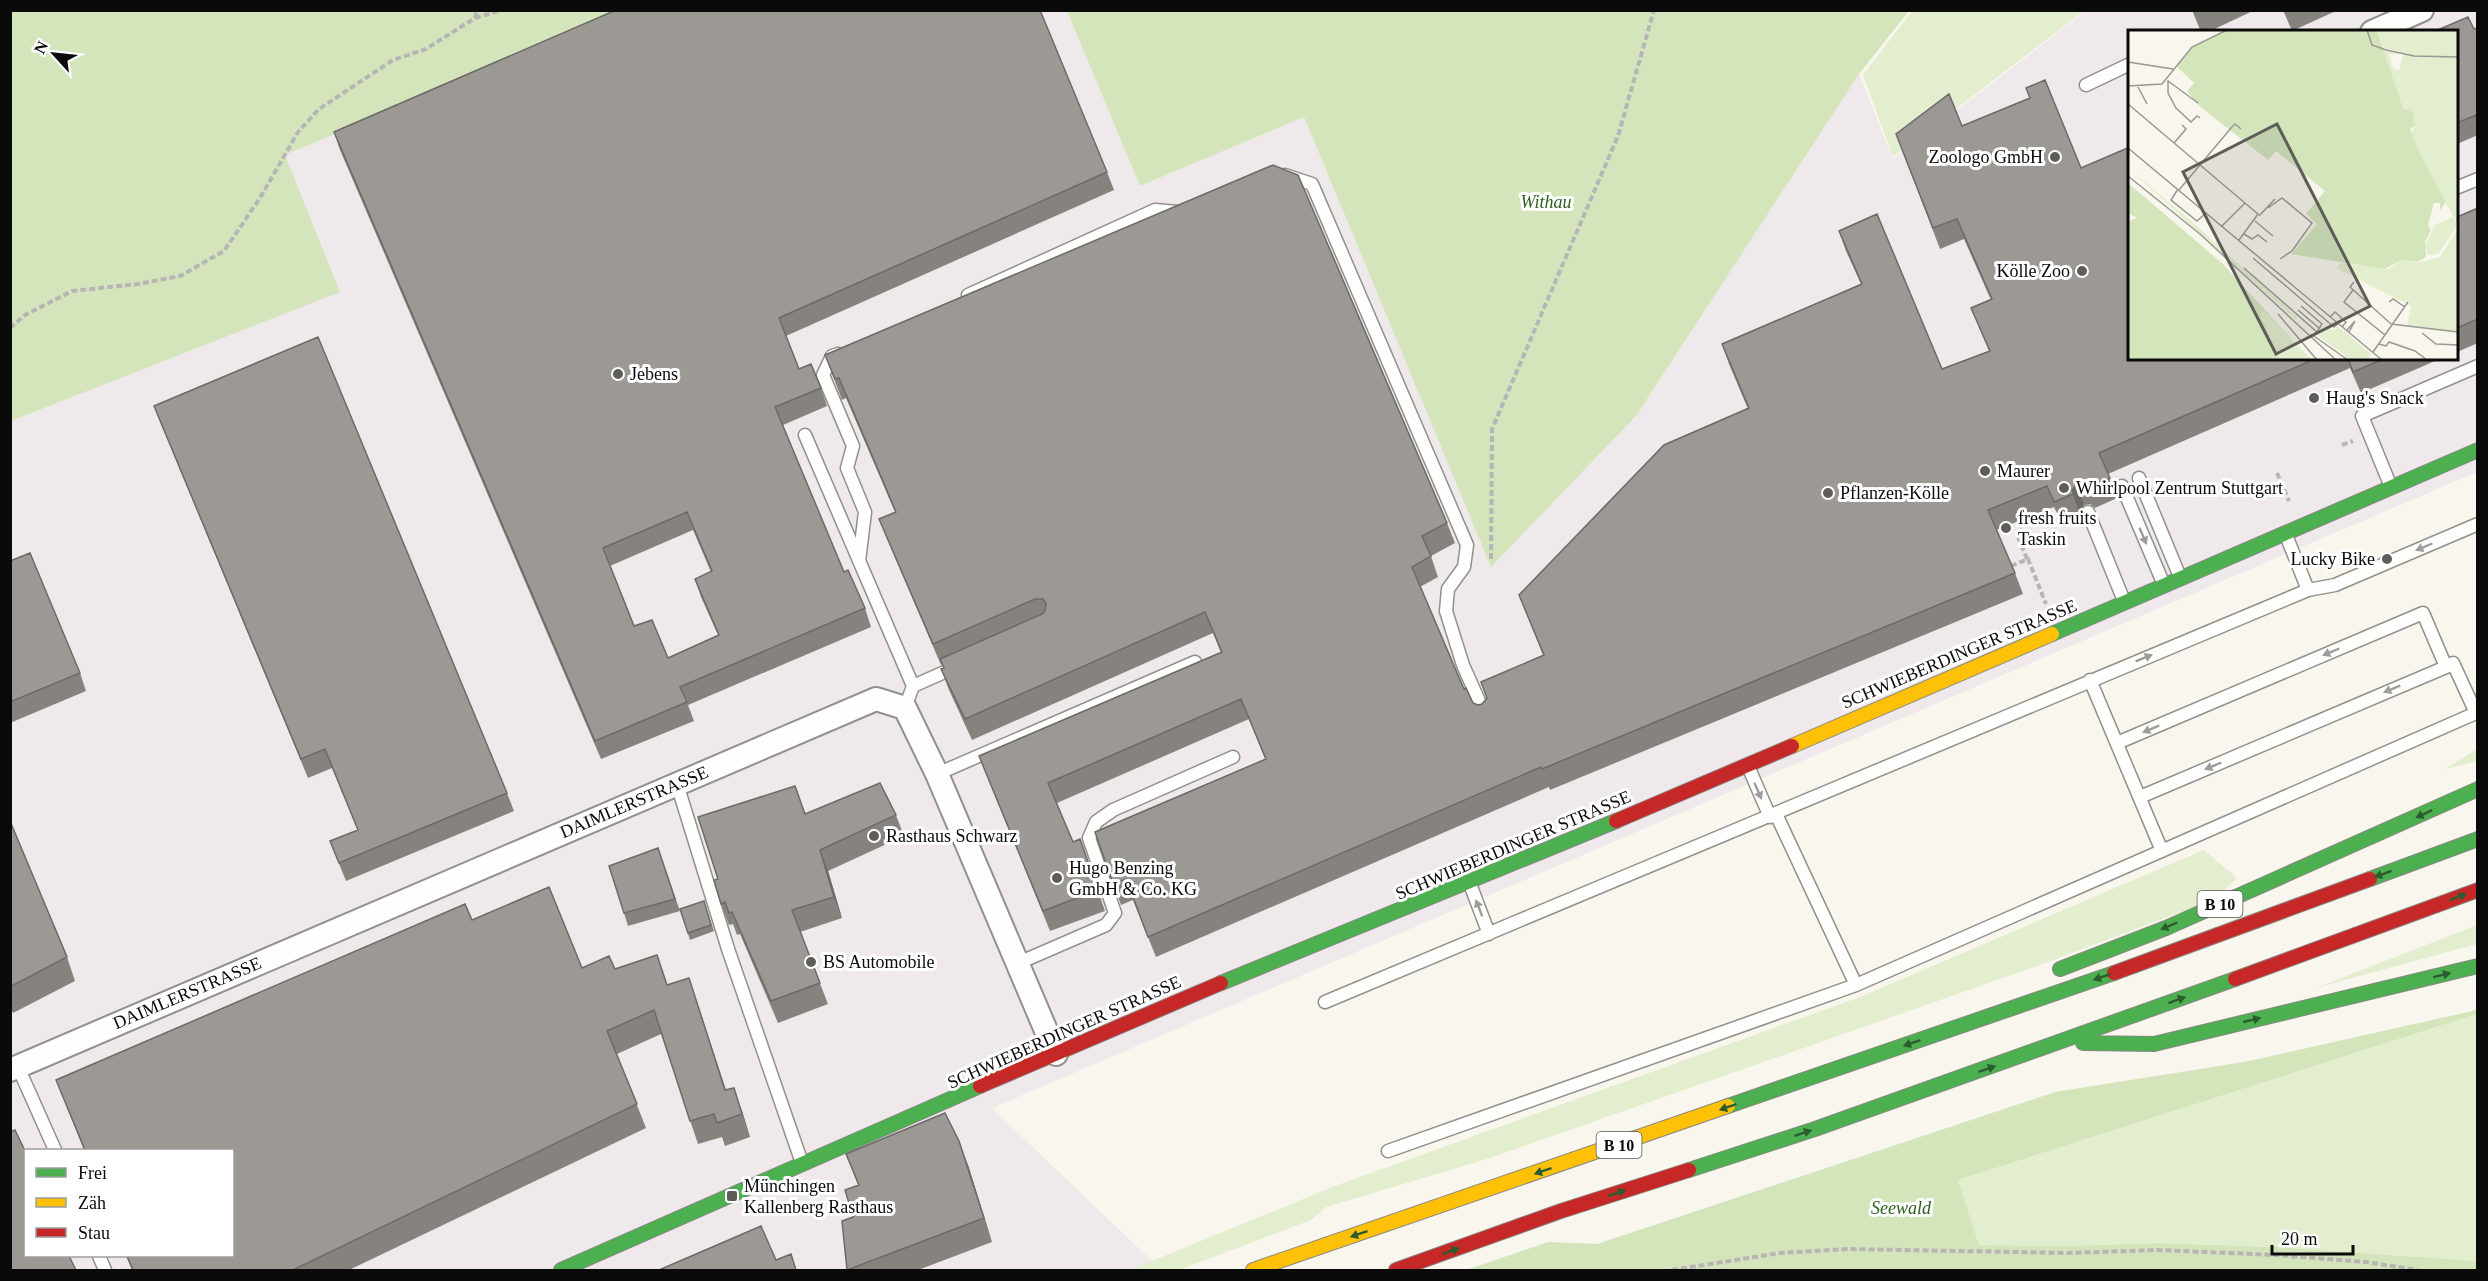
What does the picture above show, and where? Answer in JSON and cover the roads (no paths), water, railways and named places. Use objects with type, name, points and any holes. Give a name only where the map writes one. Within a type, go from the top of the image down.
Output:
[{"type":"main road","name":"SCHWIEBERDINGER STRASSE","points":[[561,1270],[583,1266],[802,1164],[1152,1011],[1469,883],[2478,450]]},
{"type":"main road","name":"B 10","points":[[2048,973],[2166,928],[2478,789]]},
{"type":"main road","name":"B 10","points":[[1252,1270],[2190,946],[2478,839]]},
{"type":"main road","name":"B 10","points":[[1396,1270],[1562,1211],[1815,1129],[2063,1042],[2478,890]]},
{"type":"main road","name":"B 10","points":[[2063,1042],[2154,1044],[2478,966]]},
{"type":"main road","name":"B 10","points":[[1967,1024],[2011,995]]},
{"type":"street","points":[[2377,30],[2422,10]]},
{"type":"street","name":"DAIMLERSTRASSE","points":[[13,1062],[876,699],[905,708]]},
{"type":"street","points":[[905,708],[938,774],[1016,964],[1056,1054]]},
{"type":"lane","points":[[2086,85],[2128,64]]},
{"type":"lane","points":[[1273,171],[1312,184],[1467,545],[1464,567],[1448,590],[1446,612],[1463,664],[1486,717]]},
{"type":"lane","points":[[2458,188],[2478,179]]},
{"type":"lane","points":[[951,303],[1155,210],[1175,214],[1186,209]]},
{"type":"lane","points":[[854,346],[832,356],[823,375],[853,446],[848,468],[865,512],[859,561]]},
{"type":"lane","points":[[2392,487],[2362,416],[2478,366]]},
{"type":"lane","points":[[805,435],[913,686],[905,708]]},
{"type":"lane","points":[[2139,478],[2180,578]]},
{"type":"lane","points":[[2122,486],[2164,585]]},
{"type":"lane","points":[[2088,512],[2125,602]]},
{"type":"lane","points":[[1325,1002],[2090,680],[2308,590],[2336,585],[2478,524]]},
{"type":"lane","points":[[2285,533],[2308,590]]},
{"type":"lane","points":[[2117,744],[2423,613],[2446,667]]},
{"type":"lane","points":[[913,686],[970,661]]},
{"type":"lane","points":[[938,774],[1195,663]]},
{"type":"lane","points":[[1389,1151],[1856,985],[2476,713],[2454,663],[2140,797]]},
{"type":"lane","points":[[2090,680],[2162,851]]},
{"type":"lane","points":[[1016,964],[1106,925],[1115,913],[1089,838],[1096,822],[1113,810],[1233,757]]},
{"type":"lane","points":[[1747,765],[1856,985]]},
{"type":"lane","points":[[677,784],[729,949],[802,1164]]},
{"type":"lane","points":[[1469,883],[1489,934]]},
{"type":"lane","points":[[13,1062],[55,1149]]},
{"type":"place","name":"Zoologo GmbH","points":[[2055,157]]},
{"type":"place","name":"Kölle Zoo","points":[[2082,271]]},
{"type":"place","name":"Jebens","points":[[618,374]]},
{"type":"place","name":"Haug's Snack","points":[[2314,398]]},
{"type":"place","name":"Maurer","points":[[1985,471]]},
{"type":"place","name":"Whirlpool Zentrum Stuttgart","points":[[2064,488]]},
{"type":"place","name":"Pflanzen-Kölle","points":[[1828,493]]},
{"type":"place","name":"fresh fruits Taskin","points":[[2006,528]]},
{"type":"place","name":"Lucky Bike","points":[[2387,559]]},
{"type":"place","name":"Rasthaus Schwarz","points":[[874,836]]},
{"type":"place","name":"Hugo Benzing GmbH & Co. KG","points":[[1057,878]]},
{"type":"place","name":"BS Automobile","points":[[811,962]]},
{"type":"place","name":"Münchingen Kallenberg Rasthaus","points":[[732,1196]]},
{"type":"park label","name":"Withau","points":[[1546,202]]},
{"type":"park label","name":"Seewald","points":[[1901,1208]]}]
